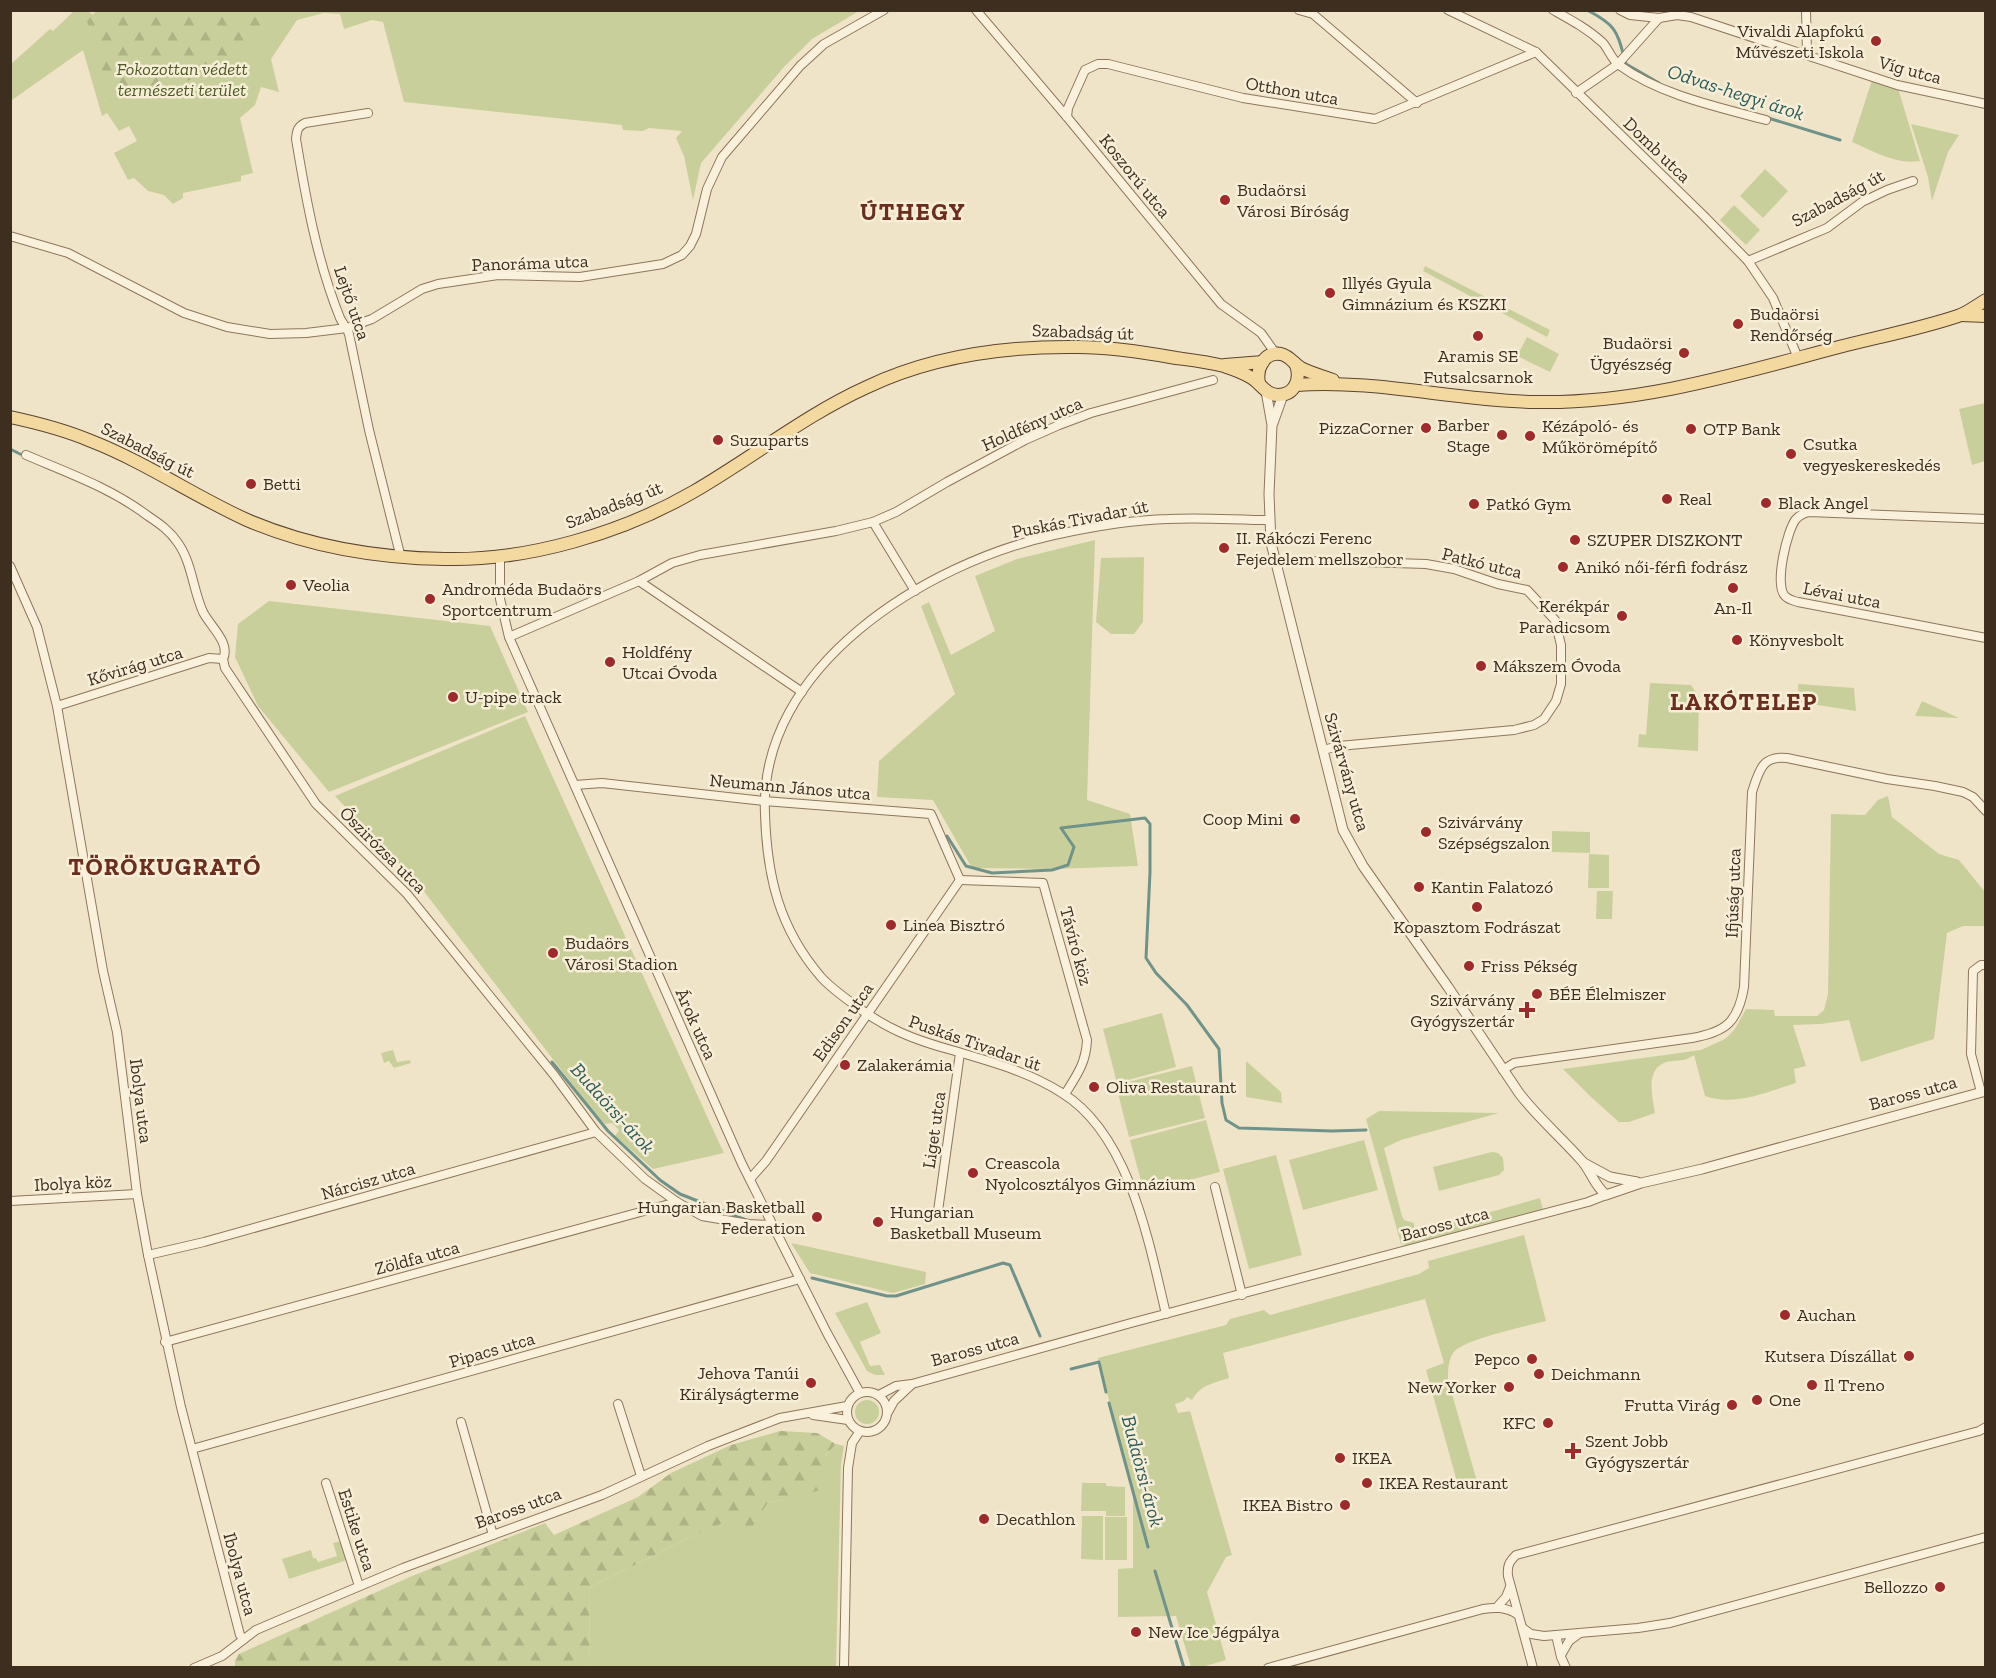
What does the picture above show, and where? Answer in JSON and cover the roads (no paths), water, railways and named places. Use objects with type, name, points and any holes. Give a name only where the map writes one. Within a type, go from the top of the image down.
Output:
[{"type":"main road","points":[[1296,385],[1348,384],[1524,402],[1586,400],[1672,390],[1960,315],[1986,300]]},
{"type":"main road","points":[[1960,315],[1986,316]]},
{"type":"main road","name":"Szabadság út","points":[[10,417],[35,422],[92,441],[195,494],[292,536],[358,552],[401,558],[464,559],[500,556],[569,543],[651,513],[692,493],[795,426],[865,387],[945,360],[1023,348],[1120,349],[1220,365],[1241,373],[1273,394],[1283,395]]},
{"type":"main road","name":"Szabadság út","points":[[1220,365],[1263,362],[1276,354]]},
{"type":"main road","points":[[1276,354],[1287,357],[1296,365],[1313,373],[1348,384]]},
{"type":"main road","points":[[1263,362],[1259,368],[1263,387]]},
{"type":"main road","points":[[1283,395],[1296,385],[1298,378],[1296,365]]},
{"type":"street","name":"Panoráma utca","points":[[10,236],[68,254],[184,313],[227,327],[270,334],[347,328],[372,319],[422,289],[438,284],[498,275],[580,277],[674,260],[686,251],[696,234],[707,189],[722,157],[800,66],[824,44],[884,10]]},
{"type":"street","name":"Koszorú utca","points":[[976,10],[1221,304],[1261,333],[1276,354]]},
{"type":"street","points":[[1299,10],[1313,14],[1417,103]]},
{"type":"street","name":"Domb utca","points":[[1448,10],[1536,52],[1703,215],[1748,261],[1773,298],[1798,358]]},
{"type":"street","points":[[1553,10],[1580,25],[1605,45],[1618,64],[1677,94],[1766,120]]},
{"type":"street","name":"Víg utca","points":[[1620,10],[1630,15],[1659,18],[1677,15],[1691,17],[1897,85],[1986,104]]},
{"type":"street","points":[[1806,10],[1807,54]]},
{"type":"street","points":[[1576,93],[1618,64],[1659,18]]},
{"type":"street","name":"Otthon utca","points":[[1067,117],[1068,108],[1083,73],[1087,68],[1098,63],[1243,98],[1364,119],[1383,117],[1536,52]]},
{"type":"street","name":"Lejtő utca","points":[[368,113],[310,122],[300,126],[297,131],[306,198],[318,249],[341,320],[347,328],[354,354],[369,430],[401,558]]},
{"type":"street","name":"Szabadság út","points":[[1748,261],[1827,228],[1862,202],[1887,190],[1913,182]]},
{"type":"street","name":"Holdfény utca","points":[[509,637],[639,582],[672,563],[700,555],[836,531],[873,522],[896,512],[1025,440],[1059,425],[1091,413],[1213,380]]},
{"type":"street","name":"Szivárvány utca","points":[[1263,387],[1272,425],[1271,543],[1344,830],[1352,848],[1532,1110],[1584,1163],[1610,1177],[1641,1183]]},
{"type":"street","name":"Szivárvány utca","points":[[1272,425],[1283,395]]},
{"type":"street","name":"Őszirózsa utca","points":[[26,455],[99,485],[133,503],[167,529],[180,545],[201,609],[224,645],[226,654],[223,659],[229,676],[316,804],[407,894],[554,1076],[596,1132],[645,1179],[676,1202],[702,1216],[749,1224],[772,1225]]},
{"type":"street","name":"Lévai utca","points":[[1986,519],[1809,512],[1802,514],[1793,524],[1779,572],[1779,581],[1784,596],[1798,602],[1986,638]]},
{"type":"street","name":"Puskás Tivadar út","points":[[1166,1314],[1136,1196],[1115,1151],[1092,1119],[1065,1094],[1025,1073],[988,1060],[923,1043],[886,1027],[834,990],[821,977],[796,942],[771,882],[764,801],[767,778],[777,741],[802,692],[835,651],[853,633],[877,615],[954,569],[1006,548],[1055,535],[1157,519],[1270,520]]},
{"type":"street","points":[[873,522],[915,591]]},
{"type":"street","name":"Árok utca","points":[[500,556],[500,599],[509,637],[750,1179],[860,1393]]},
{"type":"street","name":"Patkó utca","points":[[1276,562],[1426,564],[1454,569],[1498,584],[1527,590],[1556,620],[1561,645],[1561,684],[1551,711],[1534,725],[1514,730],[1350,745],[1323,750]]},
{"type":"street","name":"Ibolya utca","points":[[10,566],[37,627],[57,706],[103,971],[117,1032],[137,1194],[165,1342],[240,1635],[244,1639]]},
{"type":"street","points":[[639,582],[802,692]]},
{"type":"street","name":"Kővirág utca","points":[[57,706],[210,658],[223,659]]},
{"type":"street","name":"Ifjúság utca","points":[[1503,1070],[1514,1063],[1692,1038],[1712,1034],[1725,1028],[1742,1000],[1752,792],[1761,767],[1768,760],[1777,757],[1787,758],[1887,779],[1935,786],[1969,794],[1986,811]]},
{"type":"street","name":"Neumann János utca","points":[[575,785],[602,783],[764,801],[931,814],[960,880]]},
{"type":"street","name":"Edison utca","points":[[750,1179],[766,1161],[960,880]]},
{"type":"street","name":"Távíró köz","points":[[960,880],[1043,883],[1087,1040],[1083,1065],[1065,1094]]},
{"type":"street","points":[[1983,1091],[1971,1054],[1973,971],[1986,965]]},
{"type":"street","name":"Liget utca","points":[[938,1211],[960,1053]]},
{"type":"street","name":"Baross utca","points":[[879,1395],[896,1386],[912,1384],[1588,1202],[1641,1183],[1702,1169],[1983,1091]]},
{"type":"street","name":"Nárcisz utca","points":[[148,1255],[204,1242],[596,1132]]},
{"type":"street","name":"Szivárvány utca","points":[[1584,1163],[1596,1187],[1606,1195]]},
{"type":"street","points":[[1215,1187],[1242,1295]]},
{"type":"street","name":"Ibolya köz","points":[[10,1202],[137,1194]]},
{"type":"street","name":"Zöldfa utca","points":[[165,1342],[676,1202]]},
{"type":"street","name":"Pipacs utca","points":[[192,1449],[800,1279]]},
{"type":"street","name":"Baross utca","points":[[887,1416],[894,1401],[912,1384]]},
{"type":"street","points":[[870,1392],[879,1395],[884,1401],[887,1416],[884,1424],[876,1431],[860,1431],[848,1420],[847,1406],[860,1393],[870,1392]]},
{"type":"street","points":[[618,1404],[641,1476]]},
{"type":"street","name":"Baross utca","points":[[194,1668],[222,1656],[256,1630],[359,1586],[602,1495],[708,1446],[780,1418],[847,1406]]},
{"type":"street","name":"Baross utca","points":[[806,1415],[848,1420]]},
{"type":"street","points":[[461,1422],[493,1535]]},
{"type":"street","points":[[1533,1668],[1524,1629],[1517,1614],[1507,1568],[1516,1556],[1969,1434],[1986,1427]]},
{"type":"street","points":[[844,1668],[848,1468],[852,1443],[860,1431]]},
{"type":"street","name":"Estike utca","points":[[326,1483],[359,1586]]},
{"type":"street","points":[[1524,1629],[1536,1635],[1556,1635],[1670,1623],[1986,1537]]},
{"type":"street","points":[[1497,1607],[1506,1597],[1510,1587]]},
{"type":"street","points":[[1268,1668],[1471,1612],[1497,1607],[1517,1614]]},
{"type":"street","points":[[1561,1656],[1569,1641],[1580,1633]]},
{"type":"street","points":[[1556,1635],[1566,1668]]},
{"type":"waterway","name":"Odvas-hegyi árok","points":[[1587,10],[1605,21],[1615,31],[1626,64],[1659,83]]},
{"type":"waterway","name":"Odvas-hegyi árok","points":[[1768,118],[1840,140]]},
{"type":"waterway","name":"Budaörsi-árok","points":[[10,449],[20,454]]},
{"type":"waterway","points":[[947,836],[966,866],[992,873],[1052,870],[1068,865],[1074,847],[1061,828],[1145,818],[1150,824],[1146,958],[1156,973],[1187,1005],[1219,1049],[1222,1103],[1226,1120],[1239,1128],[1366,1130]]},
{"type":"waterway","name":"Budaörsi-árok","points":[[552,1062],[608,1131],[660,1180],[680,1194],[746,1220]]},
{"type":"waterway","name":"Budaörsi-árok","points":[[812,1278],[887,1296],[896,1296],[1003,1263],[1010,1265],[1040,1336]]},
{"type":"waterway","name":"Budaörsi-árok","points":[[1071,1369],[1099,1362],[1106,1392]]},
{"type":"waterway","name":"Budaörsi-árok","points":[[1109,1403],[1148,1547]]},
{"type":"waterway","name":"Budaörsi-árok","points":[[1155,1571],[1184,1668]]},
{"type":"place","name":"Vivaldi Alapfokú Művészeti Iskola","points":[[1876,41]]},
{"type":"place","name":"Budaörsi Városi Bíróság","points":[[1225,200]]},
{"type":"place","name":"Illyés Gyula Gimnázium és KSZKI","points":[[1330,293]]},
{"type":"place","name":"Budaörsi Rendőrség","points":[[1738,324]]},
{"type":"place","name":"Aramis SE Futsalcsarnok","points":[[1478,336]]},
{"type":"place","name":"Budaörsi Ügyészség","points":[[1684,353]]},
{"type":"place","name":"PizzaCorner","points":[[1426,428]]},
{"type":"place","name":"OTP Bank","points":[[1691,429]]},
{"type":"place","name":"Barber Stage","points":[[1502,435]]},
{"type":"place","name":"Kézápoló- és Műkörömépítő","points":[[1530,436]]},
{"type":"place","name":"Suzuparts","points":[[718,440]]},
{"type":"place","name":"Csutka vegyeskereskedés","points":[[1791,454]]},
{"type":"place","name":"Betti","points":[[251,484]]},
{"type":"place","name":"Real","points":[[1667,499]]},
{"type":"place","name":"Black Angel","points":[[1766,503]]},
{"type":"place","name":"Patkó Gym","points":[[1474,504]]},
{"type":"place","name":"SZUPER DISZKONT","points":[[1575,540]]},
{"type":"place","name":"II. Rákóczi Ferenc Fejedelem mellszobor","points":[[1224,548]]},
{"type":"place","name":"Anikó női-férfi fodrász","points":[[1563,567]]},
{"type":"place","name":"Veolia","points":[[291,585]]},
{"type":"place","name":"An-Il","points":[[1733,588]]},
{"type":"place","name":"Androméda Budaörs Sportcentrum","points":[[430,599]]},
{"type":"place","name":"Kerékpár Paradicsom","points":[[1622,616]]},
{"type":"place","name":"Könyvesbolt","points":[[1737,640]]},
{"type":"place","name":"Holdfény Utcai Óvoda","points":[[610,662]]},
{"type":"place","name":"Mákszem Óvoda","points":[[1481,666]]},
{"type":"place","name":"U-pipe track","points":[[453,697]]},
{"type":"place","name":"Coop Mini","points":[[1295,819]]},
{"type":"place","name":"Szivárvány Szépségszalon","points":[[1426,832]]},
{"type":"place","name":"Kantin Falatozó","points":[[1419,887]]},
{"type":"place","name":"Kopasztom Fodrászat","points":[[1477,907]]},
{"type":"place","name":"Linea Bisztró","points":[[891,925]]},
{"type":"place","name":"Budaörs Városi Stadion","points":[[553,953]]},
{"type":"place","name":"Friss Pékség","points":[[1469,966]]},
{"type":"place","name":"BÉE Élelmiszer","points":[[1537,994]]},
{"type":"place","name":"Szivárvány Gyógyszertár","points":[[1527,1010]]},
{"type":"place","name":"Zalakerámia","points":[[845,1065]]},
{"type":"place","name":"Oliva Restaurant","points":[[1094,1087]]},
{"type":"place","name":"Creascola Nyolcosztályos Gimnázium","points":[[973,1173]]},
{"type":"place","name":"Hungarian Basketball Federation","points":[[817,1217]]},
{"type":"place","name":"Hungarian Basketball Museum","points":[[878,1222]]},
{"type":"place","name":"Auchan","points":[[1785,1315]]},
{"type":"place","name":"Kutsera Díszállat","points":[[1909,1356]]},
{"type":"place","name":"Pepco","points":[[1532,1359]]},
{"type":"place","name":"Deichmann","points":[[1539,1374]]},
{"type":"place","name":"Jehova Tanúi Királyságterme","points":[[811,1383]]},
{"type":"place","name":"Il Treno","points":[[1812,1385]]},
{"type":"place","name":"New Yorker","points":[[1509,1387]]},
{"type":"place","name":"One","points":[[1757,1400]]},
{"type":"place","name":"Frutta Virág","points":[[1732,1405]]},
{"type":"place","name":"KFC","points":[[1548,1423]]},
{"type":"place","name":"Szent Jobb Gyógyszertár","points":[[1573,1451]]},
{"type":"place","name":"IKEA","points":[[1340,1458]]},
{"type":"place","name":"IKEA Restaurant","points":[[1367,1483]]},
{"type":"place","name":"IKEA Bistro","points":[[1345,1505]]},
{"type":"place","name":"Decathlon","points":[[984,1519]]},
{"type":"place","name":"Bellozzo","points":[[1940,1587]]},
{"type":"place","name":"New Ice Jégpálya","points":[[1136,1632]]},
{"type":"district","name":"ÚTHEGY","points":[[913,211]]},
{"type":"district","name":"LAKÓTELEP","points":[[1744,701]]},
{"type":"district","name":"TÖRÖKUGRATÓ","points":[[165,866]]},
{"type":"park label","name":"Fokozottan védett természeti terület","points":[[182,79]]}]
